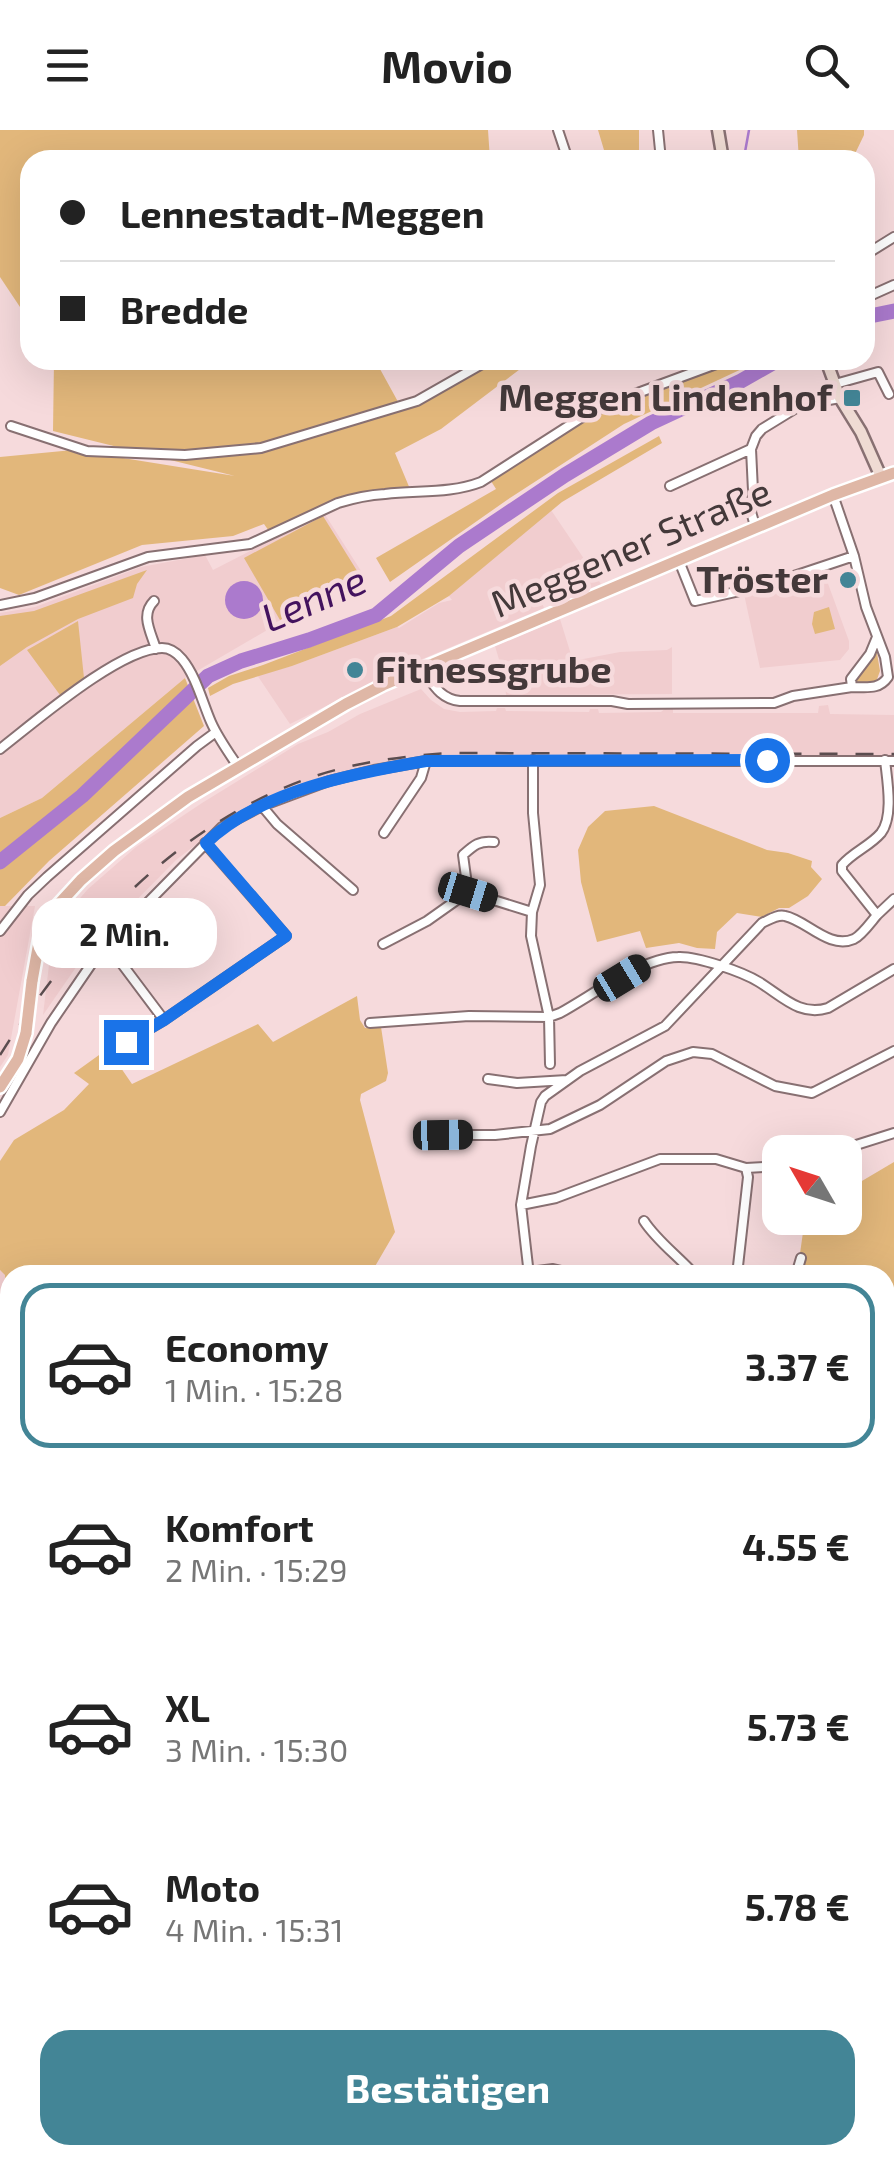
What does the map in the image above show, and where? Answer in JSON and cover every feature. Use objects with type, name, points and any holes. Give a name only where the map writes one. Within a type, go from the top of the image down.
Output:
[{"type":"main road","points":[[830,370],[881,478]]},
{"type":"main road","name":"Meggener Straße","points":[[0,1087],[18,1059],[26,1033],[41,931],[51,911],[81,880],[188,796],[346,704],[422,669],[894,472]]},
{"type":"street","points":[[11,426],[87,450],[185,455],[261,448],[416,401],[471,370]]},
{"type":"street","points":[[0,605],[35,598],[148,556],[250,544],[354,498],[470,486],[587,414],[700,370]]},
{"type":"street","points":[[835,384],[878,372],[889,394]]},
{"type":"street","points":[[756,529],[751,512],[751,449],[756,436],[762,428],[801,405],[840,398]]},
{"type":"street","points":[[670,486],[751,449]]},
{"type":"street","points":[[422,669],[441,695],[460,701],[774,703],[793,696],[876,688],[888,677],[890,656],[877,637],[864,602],[854,556],[833,495]]},
{"type":"street","points":[[679,561],[696,601],[767,585],[854,556]]},
{"type":"street","points":[[154,601],[145,615],[156,649]]},
{"type":"street","points":[[852,688],[850,679],[870,654],[877,637]]},
{"type":"street","points":[[0,748],[111,666],[166,648],[176,653],[190,672],[214,728],[238,768]]},
{"type":"street","points":[[0,931],[28,894],[214,728]]},
{"type":"street","points":[[533,760],[540,885],[532,912],[531,936],[549,1017],[550,1064]]},
{"type":"street","points":[[0,1112],[51,1022],[107,944],[222,827],[262,806],[329,781],[374,770],[426,761],[889,760],[885,828],[842,865],[846,878],[878,916]]},
{"type":"street","points":[[384,833],[422,778],[426,761]]},
{"type":"street","points":[[262,806],[277,824],[353,890]]},
{"type":"street","points":[[468,892],[463,856],[475,844],[494,842]]},
{"type":"street","points":[[126,1042],[286,936],[206,843]]},
{"type":"street","points":[[468,892],[532,912]]},
{"type":"street","points":[[383,944],[428,921],[468,892]]},
{"type":"street","points":[[527,1265],[521,1205],[534,1130],[545,1096],[580,1071],[665,1026],[762,924],[779,915],[786,916],[836,940],[854,938],[894,898]]},
{"type":"street","points":[[107,944],[164,1020]]},
{"type":"street","points":[[370,1023],[469,1016],[549,1017],[648,962],[680,956],[740,972],[791,1004],[818,1011],[894,969]]},
{"type":"street","points":[[443,1135],[550,1129],[628,1088],[666,1061],[693,1052],[712,1054],[775,1086],[812,1093],[894,1050]]},
{"type":"street","points":[[488,1078],[517,1084],[567,1080]]},
{"type":"street","points":[[862,1143],[894,1133]]},
{"type":"street","points":[[521,1205],[556,1198],[660,1159],[716,1160],[746,1168],[762,1167]]},
{"type":"street","points":[[738,1265],[746,1168]]},
{"type":"street","points":[[644,1220],[686,1265]]},
{"type":"street","points":[[799,1265],[801,1258]]},
{"type":"shaded area","points":[[0,130],[488,130],[489,150],[20,150],[20,307],[0,277]]},
{"type":"shaded area","points":[[598,130],[639,130],[639,150],[604,150]]},
{"type":"shaded area","points":[[797,130],[864,130],[857,150],[798,150]]},
{"type":"shaded area","points":[[54,370],[381,370],[402,409],[474,370],[519,370],[441,429],[395,453],[410,489],[353,494],[271,534],[264,524],[233,536],[142,545],[19,595],[0,588],[0,457],[73,450],[235,476],[53,431]]},
{"type":"shaded area","points":[[712,370],[740,370],[624,424],[390,582],[376,558],[496,489],[491,481],[587,419]]},
{"type":"shaded area","points":[[659,436],[662,443],[562,502],[449,596],[397,627],[233,684],[210,696],[208,688],[229,676],[391,616],[558,493]]},
{"type":"shaded area","points":[[551,510],[601,584],[584,591],[575,570],[536,587],[544,608],[413,663],[290,724],[257,675],[399,628],[439,603],[452,600],[449,596]]},
{"type":"shaded area","points":[[324,513],[363,574],[185,678],[42,798],[0,818],[0,613],[35,607],[141,567],[205,555],[213,570]]},
{"type":"shaded area","points":[[323,516],[359,574],[280,620],[244,558]]},
{"type":"shaded area","points":[[147,570],[133,598],[78,619],[0,666],[0,616],[34,611]]},
{"type":"shaded area","points":[[823,570],[849,649],[840,660],[760,668],[744,594]]},
{"type":"shaded area","points":[[244,581],[257,587],[263,600],[257,613],[244,619],[231,613],[225,600],[231,587]]},
{"type":"shaded area","points":[[829,607],[835,629],[815,634],[814,612]]},
{"type":"shaded area","points":[[560,619],[573,661],[672,647],[672,694],[506,695],[495,646]]},
{"type":"shaded area","points":[[78,621],[84,678],[60,695],[27,650]]},
{"type":"shaded area","points":[[877,653],[880,671],[876,682],[858,685],[854,676]]},
{"type":"shaded area","points":[[185,678],[204,726],[49,861],[5,906],[0,906],[0,818],[42,798]]},
{"type":"shaded area","points":[[421,689],[444,709],[460,712],[505,708],[661,712],[666,708],[673,709],[673,713],[818,713],[819,706],[828,705],[830,714],[894,715],[894,764],[437,758],[353,770],[314,781],[282,792],[229,819],[176,860],[81,960],[43,1015],[52,940],[62,919],[88,889],[136,847],[298,744]]},
{"type":"shaded area","points":[[654,806],[767,850],[812,861],[811,867],[822,879],[808,896],[789,908],[779,908],[762,917],[737,913],[717,932],[715,949],[679,943],[646,948],[640,931],[597,942],[581,882],[578,850],[588,827],[605,811]]},
{"type":"shaded area","points":[[0,906],[35,906],[8,1055],[0,1067]]},
{"type":"shaded area","points":[[357,996],[365,1028],[381,1027],[386,1081],[361,1094],[360,1100],[395,1232],[376,1265],[0,1265],[0,1161],[14,1140],[64,1110],[89,1084],[74,1073],[106,1050],[132,1084],[258,1024],[273,1042]]},
{"type":"shaded area","points":[[894,1162],[894,1265],[798,1265],[803,1235],[862,1235],[862,1181]]},
{"type":"waterway","points":[[745,150],[749,130]]},
{"type":"waterway","name":"Lenne","points":[[875,315],[894,311]]},
{"type":"waterway","name":"Lenne","points":[[0,862],[82,796],[208,676],[376,615],[459,546],[565,475],[651,423],[760,370]]},
{"type":"railway","points":[[0,1055],[59,970],[129,893],[209,828],[253,802],[301,781],[375,761],[451,753],[894,754]]},
{"type":"place","name":"Meggen Lindenhof","points":[[852,398]]},
{"type":"place","name":"Tröster","points":[[848,580]]},
{"type":"place","name":"Fitnessgrube","points":[[355,670]]},
{"type":"route","points":[[126,1042],[286,936],[206,843],[222,827],[262,806],[329,781],[426,761],[767,760]]}]
